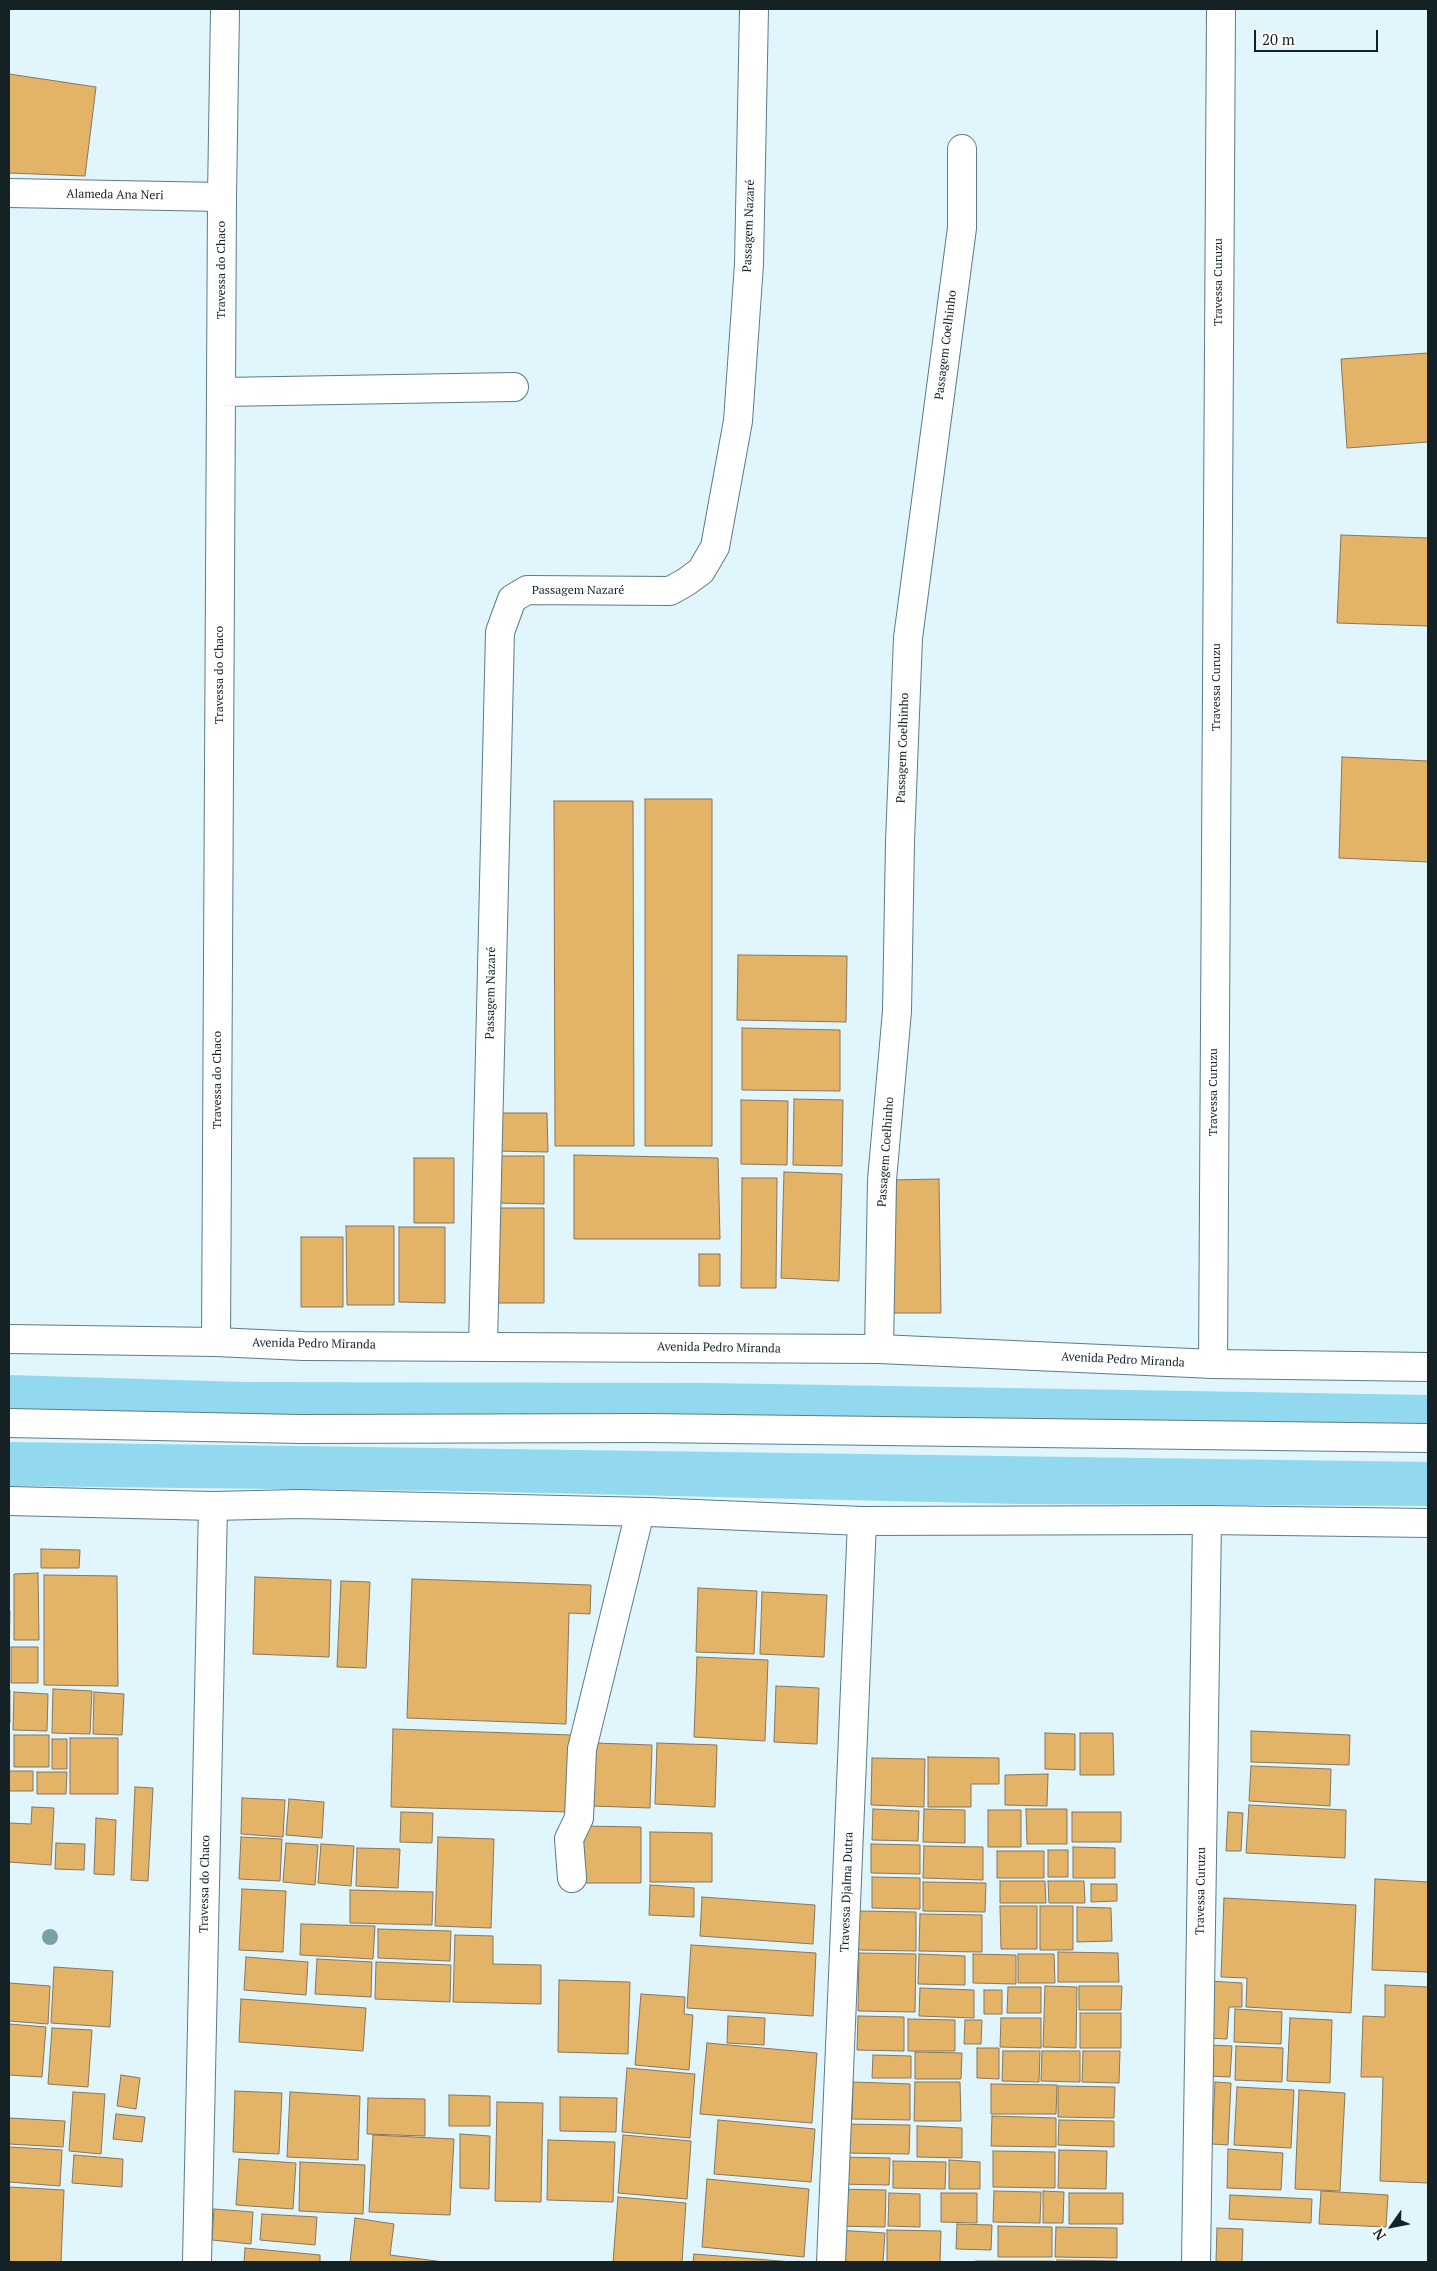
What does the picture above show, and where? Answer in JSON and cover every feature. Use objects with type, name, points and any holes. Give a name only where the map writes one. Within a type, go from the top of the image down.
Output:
[{"type":"street","name":"Travessa do Chaco","points":[[216,1342],[222,197],[225,9]]},
{"type":"street","name":"Passagem Nazaré","points":[[483,1345],[500,632],[512,599],[526,590],[670,591],[701,571],[715,547],[738,412],[749,264],[754,9]]},
{"type":"street","name":"Travessa Curuzu","points":[[1213,1364],[1220,9]]},
{"type":"street","name":"Passagem Coelhinho","points":[[879,1349],[882,1180],[897,1011],[900,842],[908,638],[962,228],[962,149]]},
{"type":"street","name":"Alameda Ana Neri","points":[[9,193],[222,197]]},
{"type":"street","points":[[222,392],[514,388]]},
{"type":"street","name":"Avenida Pedro Miranda","points":[[9,1339],[216,1342],[303,1346],[483,1345],[879,1349],[1213,1364],[1428,1367]]},
{"type":"street","points":[[9,1423],[301,1429],[649,1428],[1428,1438]]},
{"type":"street","points":[[9,1501],[213,1506],[298,1504],[640,1512],[862,1521],[1207,1520],[1428,1523]]},
{"type":"street","name":"Travessa do Chaco","points":[[197,2262],[213,1506]]},
{"type":"street","points":[[572,1878],[569,1839],[579,1818],[582,1749],[640,1512]]},
{"type":"street","name":"Travessa Curuzu","points":[[1196,2262],[1207,1520]]},
{"type":"street","name":"Travessa Djalma Dutra","points":[[831,2262],[862,1521]]},
{"type":"shaded area","points":[[9,1375],[243,1382],[710,1383],[1428,1395],[1428,1428],[9,1412]]},
{"type":"shaded area","points":[[9,1442],[1428,1462],[1428,1506],[1019,1504],[455,1491],[9,1486]]},
{"type":"building","points":[[9,74],[96,87],[85,176],[9,173]]},
{"type":"building","points":[[1428,353],[1428,442],[1347,448],[1341,359]]},
{"type":"building","points":[[1341,535],[1428,538],[1428,626],[1337,623]]},
{"type":"building","points":[[1342,757],[1428,761],[1428,862],[1339,858]]},
{"type":"building","points":[[645,799],[712,799],[712,1146],[645,1146]]},
{"type":"building","points":[[554,801],[633,801],[634,1146],[555,1146]]},
{"type":"building","points":[[738,955],[847,956],[846,1022],[737,1020]]},
{"type":"building","points":[[742,1028],[840,1030],[840,1091],[742,1090]]},
{"type":"building","points":[[794,1099],[843,1100],[842,1166],[793,1165]]},
{"type":"building","points":[[741,1100],[788,1101],[787,1165],[741,1164]]},
{"type":"building","points":[[493,1113],[547,1113],[548,1152],[493,1151]]},
{"type":"building","points":[[574,1155],[718,1158],[720,1239],[574,1239]]},
{"type":"building","points":[[495,1156],[544,1156],[544,1204],[495,1203]]},
{"type":"building","points":[[414,1158],[454,1158],[454,1223],[414,1223]]},
{"type":"building","points":[[784,1172],[842,1174],[839,1281],[781,1278]]},
{"type":"building","points":[[742,1178],[777,1178],[776,1288],[741,1288]]},
{"type":"building","points":[[939,1179],[941,1313],[892,1313],[890,1180]]},
{"type":"building","points":[[496,1208],[544,1208],[544,1303],[496,1303]]},
{"type":"building","points":[[346,1226],[394,1226],[394,1305],[347,1305]]},
{"type":"building","points":[[399,1227],[445,1227],[445,1303],[399,1302]]},
{"type":"building","points":[[301,1237],[343,1237],[343,1307],[301,1307]]},
{"type":"building","points":[[699,1254],[720,1254],[720,1286],[699,1286]]},
{"type":"building","points":[[41,1549],[80,1550],[79,1568],[41,1568]]},
{"type":"building","points":[[38,1573],[39,1640],[14,1640],[14,1574]]},
{"type":"building","points":[[44,1575],[117,1576],[118,1686],[44,1685]]},
{"type":"building","points":[[255,1577],[331,1580],[329,1657],[253,1654]]},
{"type":"building","points":[[412,1579],[591,1585],[590,1614],[569,1613],[566,1724],[407,1718]]},
{"type":"building","points":[[341,1581],[370,1582],[366,1668],[337,1667]]},
{"type":"building","points":[[698,1588],[757,1591],[754,1654],[696,1652]]},
{"type":"building","points":[[762,1592],[827,1595],[824,1657],[760,1654]]},
{"type":"building","points":[[9,1611],[10,1611],[9,1662]]},
{"type":"building","points":[[11,1647],[38,1647],[38,1683],[11,1683]]},
{"type":"building","points":[[697,1657],[768,1660],[765,1741],[694,1737]]},
{"type":"building","points":[[776,1686],[819,1688],[817,1744],[774,1742]]},
{"type":"building","points":[[53,1689],[92,1691],[90,1734],[52,1733]]},
{"type":"building","points":[[10,1690],[10,1723],[9,1723]]},
{"type":"building","points":[[14,1692],[48,1694],[47,1731],[13,1730]]},
{"type":"building","points":[[94,1692],[124,1694],[122,1735],[93,1734]]},
{"type":"building","points":[[393,1729],[571,1735],[568,1812],[391,1807]]},
{"type":"building","points":[[1251,1731],[1350,1735],[1349,1765],[1251,1762]]},
{"type":"building","points":[[1045,1733],[1075,1734],[1075,1770],[1045,1769]]},
{"type":"building","points":[[1080,1733],[1113,1733],[1114,1775],[1080,1775]]},
{"type":"building","points":[[14,1735],[49,1735],[49,1767],[14,1767]]},
{"type":"building","points":[[70,1738],[118,1738],[118,1794],[70,1794]]},
{"type":"building","points":[[52,1739],[67,1739],[67,1769],[52,1769]]},
{"type":"building","points":[[595,1743],[652,1745],[650,1808],[592,1806]]},
{"type":"building","points":[[657,1743],[717,1745],[715,1807],[655,1804]]},
{"type":"building","points":[[928,1757],[999,1758],[999,1784],[971,1784],[971,1807],[928,1807]]},
{"type":"building","points":[[872,1758],[925,1759],[924,1807],[871,1805]]},
{"type":"building","points":[[1251,1766],[1331,1769],[1330,1806],[1249,1801]]},
{"type":"building","points":[[9,1771],[33,1771],[33,1791],[9,1791]]},
{"type":"building","points":[[37,1772],[67,1772],[66,1794],[37,1794]]},
{"type":"building","points":[[1048,1774],[1047,1806],[1005,1805],[1005,1775]]},
{"type":"building","points":[[135,1787],[153,1788],[148,1881],[131,1880]]},
{"type":"building","points":[[242,1798],[285,1800],[283,1837],[241,1834]]},
{"type":"building","points":[[289,1799],[324,1802],[322,1838],[286,1835]]},
{"type":"building","points":[[1249,1805],[1346,1810],[1345,1858],[1246,1853]]},
{"type":"building","points":[[32,1807],[54,1808],[51,1865],[9,1862],[9,1823],[31,1824]]},
{"type":"building","points":[[873,1809],[919,1811],[918,1841],[872,1840]]},
{"type":"building","points":[[924,1809],[965,1810],[965,1843],[923,1842]]},
{"type":"building","points":[[1026,1809],[1067,1809],[1067,1844],[1027,1844]]},
{"type":"building","points":[[988,1810],[1021,1810],[1021,1847],[988,1847]]},
{"type":"building","points":[[401,1812],[433,1813],[432,1843],[400,1842]]},
{"type":"building","points":[[1072,1812],[1121,1812],[1121,1842],[1072,1842]]},
{"type":"building","points":[[1228,1812],[1243,1813],[1241,1851],[1226,1851]]},
{"type":"building","points":[[96,1818],[116,1820],[114,1875],[94,1874]]},
{"type":"building","points":[[583,1826],[641,1827],[641,1883],[583,1883]]},
{"type":"building","points":[[650,1832],[712,1833],[712,1882],[650,1882]]},
{"type":"building","points":[[241,1837],[282,1839],[280,1881],[239,1879]]},
{"type":"building","points":[[438,1837],[494,1839],[491,1928],[435,1926]]},
{"type":"building","points":[[56,1843],[85,1844],[84,1870],[55,1869]]},
{"type":"building","points":[[286,1843],[318,1845],[315,1885],[283,1882]]},
{"type":"building","points":[[321,1844],[354,1846],[351,1886],[318,1883]]},
{"type":"building","points":[[871,1844],[920,1845],[920,1874],[871,1873]]},
{"type":"building","points":[[924,1846],[983,1847],[983,1880],[923,1878]]},
{"type":"building","points":[[1073,1847],[1115,1848],[1115,1878],[1073,1878]]},
{"type":"building","points":[[357,1848],[400,1849],[398,1888],[356,1886]]},
{"type":"building","points":[[1048,1850],[1068,1850],[1068,1877],[1048,1877]]},
{"type":"building","points":[[997,1851],[1044,1851],[1044,1878],[997,1878]]},
{"type":"building","points":[[872,1877],[920,1878],[920,1909],[872,1908]]},
{"type":"building","points":[[1375,1879],[1428,1882],[1428,1972],[1372,1970]]},
{"type":"building","points":[[1000,1881],[1045,1881],[1046,1903],[1000,1903]]},
{"type":"building","points":[[1048,1881],[1084,1881],[1085,1903],[1049,1903]]},
{"type":"building","points":[[923,1882],[986,1883],[985,1912],[923,1911]]},
{"type":"building","points":[[1091,1884],[1117,1884],[1117,1901],[1091,1902]]},
{"type":"building","points":[[650,1885],[694,1888],[694,1917],[649,1915]]},
{"type":"building","points":[[242,1889],[286,1891],[283,1952],[239,1950]]},
{"type":"building","points":[[350,1890],[433,1892],[432,1925],[350,1923]]},
{"type":"building","points":[[702,1897],[815,1905],[813,1944],[700,1936]]},
{"type":"building","points":[[1224,1898],[1356,1905],[1351,2013],[1246,2007],[1247,1978],[1221,1977]]},
{"type":"building","points":[[1000,1906],[1037,1906],[1037,1949],[1001,1949]]},
{"type":"building","points":[[1040,1906],[1073,1906],[1073,1950],[1040,1950]]},
{"type":"building","points":[[1077,1907],[1111,1908],[1112,1941],[1077,1942]]},
{"type":"building","points":[[858,1911],[916,1912],[916,1951],[858,1950]]},
{"type":"building","points":[[920,1914],[982,1915],[982,1952],[919,1951]]},
{"type":"building","points":[[301,1924],[375,1926],[373,1959],[300,1955]]},
{"type":"building","points":[[378,1929],[451,1931],[450,1961],[378,1958]]},
{"type":"building","points":[[455,1935],[493,1936],[493,1964],[541,1965],[541,2004],[453,2002]]},
{"type":"building","points":[[691,1945],[816,1953],[813,2016],[687,2008]]},
{"type":"building","points":[[1058,1952],[1118,1953],[1119,1982],[1058,1982]]},
{"type":"building","points":[[859,1953],[916,1954],[915,2012],[858,2011]]},
{"type":"building","points":[[919,1954],[965,1956],[965,1985],[918,1984]]},
{"type":"building","points":[[973,1954],[1016,1955],[1016,1984],[973,1983]]},
{"type":"building","points":[[1018,1954],[1054,1954],[1055,1983],[1018,1983]]},
{"type":"building","points":[[246,1957],[308,1962],[306,1995],[244,1990]]},
{"type":"building","points":[[317,1959],[372,1962],[371,1997],[315,1994]]},
{"type":"building","points":[[376,1962],[451,1965],[450,2002],[375,1999]]},
{"type":"building","points":[[54,1967],[113,1971],[110,2027],[51,2023]]},
{"type":"building","points":[[559,1980],[630,1982],[628,2054],[558,2052]]},
{"type":"building","points":[[1209,1981],[1242,1983],[1242,2007],[1229,2007],[1227,2039],[1206,2038]]},
{"type":"building","points":[[9,1983],[50,1986],[48,2024],[9,2021]]},
{"type":"building","points":[[1385,1985],[1428,1987],[1428,2183],[1380,2181],[1383,2077],[1361,2077],[1363,2016],[1385,2017]]},
{"type":"building","points":[[1045,1986],[1077,1987],[1076,2048],[1043,2047]]},
{"type":"building","points":[[1079,1986],[1122,1986],[1121,2010],[1079,2010]]},
{"type":"building","points":[[1008,1987],[1041,1987],[1041,2013],[1007,2013]]},
{"type":"building","points":[[920,1988],[974,1990],[974,2018],[919,2016]]},
{"type":"building","points":[[984,1990],[1002,1990],[1002,2014],[984,2014]]},
{"type":"building","points":[[641,1994],[685,1997],[684,2014],[693,2015],[689,2070],[635,2065]]},
{"type":"building","points":[[241,1999],[366,2008],[363,2051],[239,2042]]},
{"type":"building","points":[[1235,2009],[1282,2012],[1281,2044],[1234,2042]]},
{"type":"building","points":[[1080,2013],[1121,2013],[1121,2048],[1080,2048]]},
{"type":"building","points":[[728,2016],[765,2018],[764,2045],[727,2043]]},
{"type":"building","points":[[858,2016],[904,2017],[904,2051],[857,2050]]},
{"type":"building","points":[[1001,2018],[1041,2018],[1041,2048],[1000,2047]]},
{"type":"building","points":[[1290,2018],[1332,2020],[1330,2083],[1287,2081]]},
{"type":"building","points":[[908,2019],[955,2020],[955,2051],[908,2051]]},
{"type":"building","points":[[965,2020],[982,2020],[981,2044],[964,2044]]},
{"type":"building","points":[[9,2024],[46,2027],[42,2077],[9,2075]]},
{"type":"building","points":[[52,2028],[92,2030],[88,2087],[48,2084]]},
{"type":"building","points":[[707,2043],[817,2053],[812,2123],[700,2114]]},
{"type":"building","points":[[1208,2045],[1232,2046],[1230,2077],[1207,2076]]},
{"type":"building","points":[[1236,2046],[1283,2048],[1282,2082],[1235,2080]]},
{"type":"building","points":[[977,2048],[999,2048],[999,2079],[977,2078]]},
{"type":"building","points":[[1003,2051],[1040,2051],[1039,2082],[1002,2081]]},
{"type":"building","points":[[1042,2051],[1080,2051],[1080,2082],[1041,2081]]},
{"type":"building","points":[[1083,2051],[1120,2051],[1119,2083],[1082,2082]]},
{"type":"building","points":[[915,2052],[962,2053],[961,2079],[915,2079]]},
{"type":"building","points":[[873,2055],[911,2056],[911,2078],[872,2078]]},
{"type":"building","points":[[627,2068],[695,2074],[690,2138],[622,2132]]},
{"type":"building","points":[[121,2075],[140,2078],[136,2109],[117,2106]]},
{"type":"building","points":[[853,2082],[910,2084],[910,2120],[852,2119]]},
{"type":"building","points":[[915,2082],[960,2082],[961,2121],[914,2121]]},
{"type":"building","points":[[1215,2082],[1231,2083],[1228,2145],[1212,2144]]},
{"type":"building","points":[[991,2084],[1057,2085],[1056,2114],[991,2114]]},
{"type":"building","points":[[1058,2086],[1115,2087],[1114,2118],[1058,2117]]},
{"type":"building","points":[[1237,2087],[1294,2090],[1291,2148],[1234,2145]]},
{"type":"building","points":[[1299,2090],[1345,2093],[1340,2191],[1295,2189]]},
{"type":"building","points":[[235,2091],[282,2093],[279,2154],[233,2152]]},
{"type":"building","points":[[73,2092],[105,2094],[101,2154],[69,2151]]},
{"type":"building","points":[[290,2092],[360,2096],[358,2160],[287,2157]]},
{"type":"building","points":[[449,2095],[490,2096],[490,2126],[449,2126]]},
{"type":"building","points":[[560,2097],[617,2098],[616,2132],[560,2131]]},
{"type":"building","points":[[368,2098],[425,2099],[425,2136],[367,2134]]},
{"type":"building","points":[[497,2102],[543,2103],[541,2202],[495,2201]]},
{"type":"building","points":[[116,2114],[145,2117],[142,2142],[113,2139]]},
{"type":"building","points":[[992,2116],[1056,2118],[1056,2147],[991,2146]]},
{"type":"building","points":[[9,2118],[65,2121],[63,2147],[9,2144]]},
{"type":"building","points":[[718,2120],[815,2129],[811,2182],[714,2174]]},
{"type":"building","points":[[1059,2120],[1114,2121],[1114,2147],[1058,2145]]},
{"type":"building","points":[[844,2124],[910,2125],[909,2154],[844,2153]]},
{"type":"building","points":[[917,2126],[962,2128],[962,2158],[917,2157]]},
{"type":"building","points":[[460,2134],[490,2136],[489,2189],[460,2188]]},
{"type":"building","points":[[373,2135],[454,2139],[450,2215],[369,2212]]},
{"type":"building","points":[[623,2135],[691,2141],[687,2199],[618,2193]]},
{"type":"building","points":[[548,2140],[615,2142],[613,2202],[547,2200]]},
{"type":"building","points":[[9,2147],[62,2150],[60,2186],[9,2182]]},
{"type":"building","points":[[1228,2149],[1283,2153],[1281,2190],[1227,2188]]},
{"type":"building","points":[[1059,2150],[1107,2151],[1106,2189],[1058,2188]]},
{"type":"building","points":[[993,2151],[1055,2152],[1055,2188],[993,2187]]},
{"type":"building","points":[[74,2155],[123,2159],[122,2187],[72,2183]]},
{"type":"building","points":[[837,2157],[890,2158],[889,2185],[836,2184]]},
{"type":"building","points":[[239,2159],[296,2163],[293,2209],[236,2205]]},
{"type":"building","points":[[949,2160],[980,2162],[980,2189],[949,2189]]},
{"type":"building","points":[[893,2161],[946,2162],[945,2189],[893,2188]]},
{"type":"building","points":[[300,2162],[365,2165],[363,2214],[299,2211]]},
{"type":"building","points":[[707,2179],[809,2189],[804,2257],[702,2247]]},
{"type":"building","points":[[9,2187],[64,2190],[61,2262],[9,2262]]},
{"type":"building","points":[[835,2189],[886,2190],[885,2227],[834,2226]]},
{"type":"building","points":[[994,2191],[1041,2192],[1040,2223],[993,2222]]},
{"type":"building","points":[[1043,2191],[1064,2192],[1063,2223],[1043,2223]]},
{"type":"building","points":[[1321,2191],[1388,2195],[1386,2227],[1319,2224]]},
{"type":"building","points":[[889,2193],[920,2194],[920,2227],[888,2226]]},
{"type":"building","points":[[941,2193],[977,2193],[977,2223],[941,2222]]},
{"type":"building","points":[[1069,2193],[1123,2193],[1123,2224],[1069,2224]]},
{"type":"building","points":[[1230,2195],[1312,2199],[1311,2223],[1229,2219]]},
{"type":"building","points":[[618,2197],[686,2203],[682,2262],[613,2262]]},
{"type":"building","points":[[214,2209],[253,2212],[251,2244],[212,2240]]},
{"type":"building","points":[[262,2214],[317,2217],[315,2245],[260,2240]]},
{"type":"building","points":[[355,2218],[394,2224],[390,2255],[444,2262],[350,2262]]},
{"type":"building","points":[[957,2224],[992,2225],[991,2250],[956,2249]]},
{"type":"building","points":[[998,2226],[1052,2227],[1052,2257],[998,2257]]},
{"type":"building","points":[[1056,2227],[1117,2228],[1117,2258],[1055,2257]]},
{"type":"building","points":[[1217,2228],[1243,2229],[1242,2262],[1216,2262]]},
{"type":"building","points":[[836,2230],[885,2233],[883,2262],[834,2262]]},
{"type":"building","points":[[887,2230],[941,2231],[940,2262],[887,2262]]},
{"type":"building","points":[[245,2248],[320,2255],[320,2262],[244,2262]]},
{"type":"building","points":[[694,2254],[792,2262],[693,2262]]},
{"type":"building","points":[[1057,2260],[1117,2261],[1117,2262],[1057,2262]]},
{"type":"building","points":[[1054,2261],[1054,2262],[976,2262]]}]
